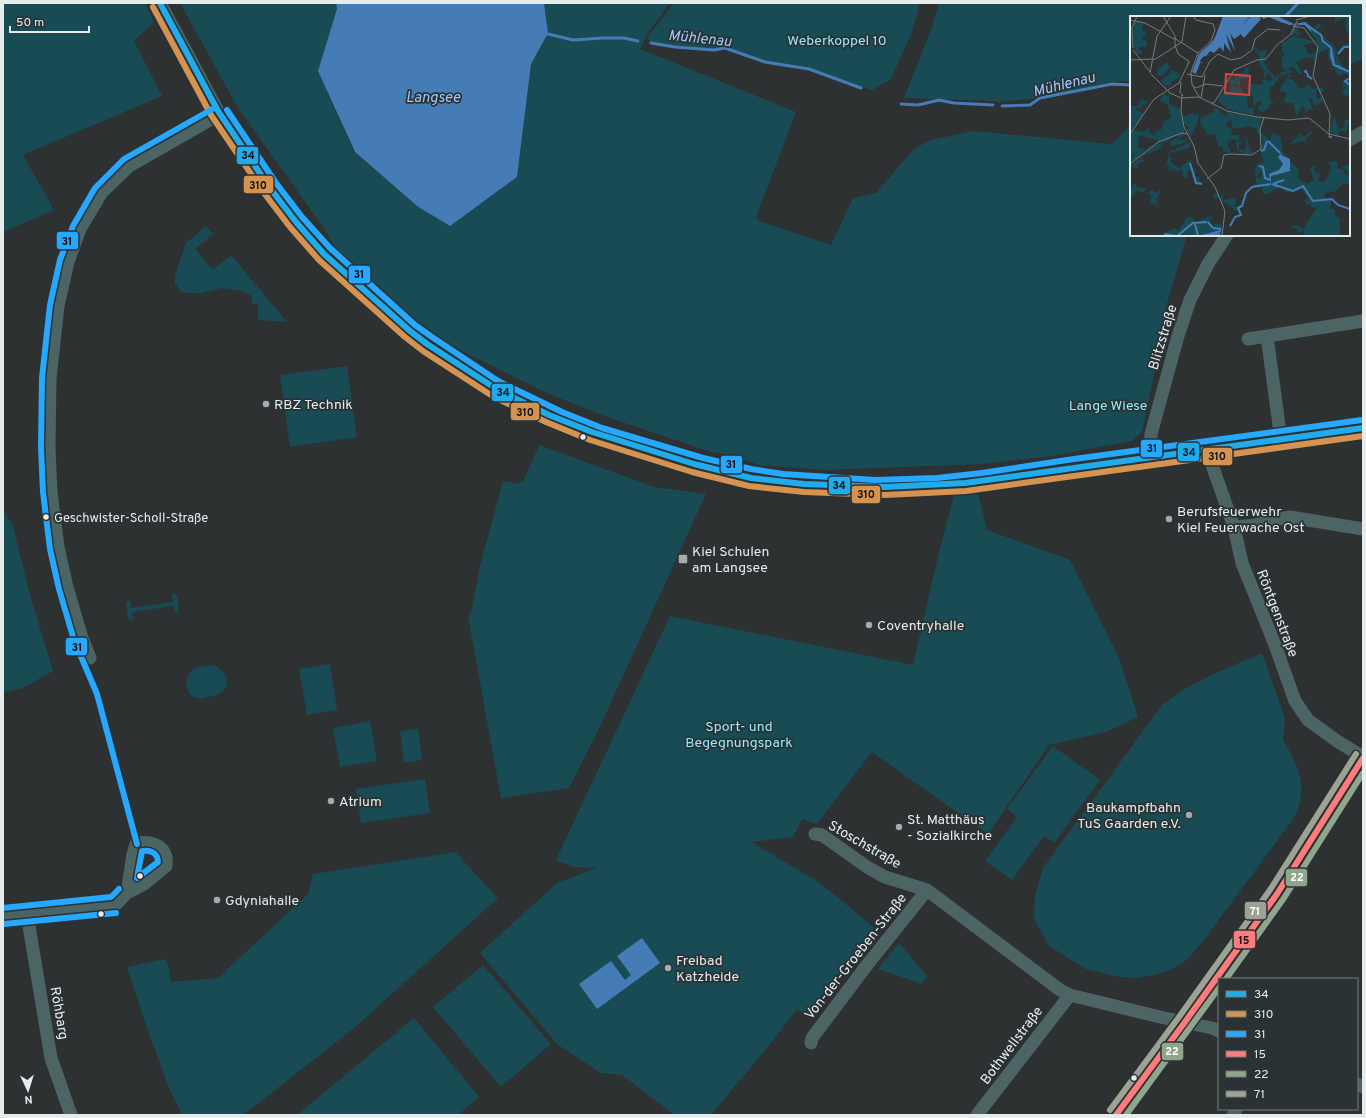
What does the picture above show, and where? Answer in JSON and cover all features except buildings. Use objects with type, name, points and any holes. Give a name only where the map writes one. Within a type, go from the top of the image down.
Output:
[{"type":"main road","points":[[1116,1115],[1185,1022],[1276,894],[1363,757]]},
{"type":"street","points":[[160,3],[220,114],[270,188],[296,222],[324,254],[410,331],[427,344],[494,388],[598,436],[701,466],[750,478],[790,483],[859,487],[912,487],[958,484],[1363,428]]},
{"type":"street","points":[[90,658],[82,638],[67,587],[58,546],[51,492],[49,447],[50,379],[58,306],[68,262],[80,230],[102,192],[129,166],[220,114]]},
{"type":"street","name":"Blitzstraße","points":[[1152,458],[1152,434],[1178,336],[1190,300],[1208,264],[1227,236]]},
{"type":"street","points":[[1248,339],[1363,321]]},
{"type":"street","points":[[1267,336],[1281,440]]},
{"type":"street","name":"Röntgenstraße","points":[[1209,450],[1211,462],[1234,527],[1242,563],[1295,701],[1308,720],[1337,741],[1363,757]]},
{"type":"street","points":[[1234,527],[1255,525],[1290,517],[1363,529]]},
{"type":"street","name":"Stoschstraße","points":[[815,834],[822,835],[867,867],[885,877],[927,890],[1060,990],[1070,994],[1218,1031]]},
{"type":"street","name":"Von-der-Groeben-Straße","points":[[811,1043],[812,1038],[867,964],[927,890]]},
{"type":"street","points":[[3,916],[115,905],[127,893]]},
{"type":"street","name":"Röhbarg","points":[[27,914],[51,1058],[71,1115]]},
{"type":"street","name":"Bothwellstraße","points":[[978,1115],[1070,994]]},
{"type":"green space","points":[[3,3],[145,3],[154,22],[134,41],[162,96],[23,155],[54,210],[3,232]]},
{"type":"green space","name":"Lange Wiese","points":[[180,3],[336,3],[338,9],[318,71],[354,152],[417,206],[517,177],[531,63],[548,33],[544,3],[670,3],[647,34],[640,49],[796,112],[756,217],[759,221],[831,245],[853,198],[876,193],[914,149],[930,140],[974,131],[1112,144],[1130,126],[1130,236],[1187,236],[1166,307],[1163,331],[1142,432],[1132,441],[1051,456],[983,464],[824,470],[760,465],[724,454],[711,452],[607,417],[549,394],[458,349],[426,329],[396,304],[338,251],[321,224],[238,108]]},
{"type":"green space","name":"Weberkoppel 10","points":[[674,3],[920,3],[912,32],[891,79],[872,90],[809,69],[765,62],[725,48],[714,50],[675,47],[651,43],[647,38]]},
{"type":"green space","points":[[939,3],[1363,3],[1363,58],[1350,64],[1350,16],[1130,16],[1130,81],[1111,82],[1038,98],[999,102],[904,98],[932,27]]},
{"type":"green space","points":[[206,226],[213,234],[195,249],[213,270],[231,255],[287,322],[258,320],[258,305],[252,304],[252,298],[250,295],[241,291],[222,288],[202,293],[188,293],[182,292],[175,284],[175,275],[186,243]]},
{"type":"green space","points":[[347,366],[357,437],[290,447],[280,375]]},
{"type":"green space","points":[[539,445],[654,487],[706,494],[597,733],[569,788],[501,798],[468,616],[471,612],[480,566],[503,481],[518,484],[523,482]]},
{"type":"green space","name":"Sport- und Begegnungspark","points":[[978,493],[987,530],[1070,560],[1119,658],[1138,717],[1106,732],[1049,745],[988,834],[872,752],[817,824],[802,819],[793,837],[751,842],[820,883],[876,929],[853,955],[806,1016],[797,1009],[711,1115],[675,1115],[622,1075],[601,1073],[558,1045],[480,953],[557,883],[596,868],[574,867],[556,860],[670,616],[913,665],[940,548],[954,496]]},
{"type":"green space","points":[[3,510],[13,526],[30,595],[53,671],[23,688],[3,692]]},
{"type":"green space","points":[[172,594],[177,596],[179,610],[177,613],[175,613],[173,606],[132,612],[133,619],[130,620],[128,618],[126,603],[128,601],[130,601],[131,608],[173,602]]},
{"type":"green space","name":"Baukampfbahn TuS Gaarden e.V.","points":[[1262,653],[1285,718],[1283,740],[1296,764],[1301,781],[1297,812],[1291,822],[1203,941],[1184,962],[1170,970],[1136,978],[1120,977],[1086,969],[1049,946],[1034,919],[1035,895],[1043,868],[1162,705],[1181,691],[1213,674]]},
{"type":"green space","points":[[330,664],[337,710],[307,715],[299,669]]},
{"type":"green space","points":[[211,665],[224,673],[227,682],[224,690],[219,694],[201,698],[193,696],[188,690],[187,686],[190,673],[197,668]]},
{"type":"green space","points":[[370,721],[377,761],[340,767],[333,728]]},
{"type":"green space","points":[[418,729],[422,760],[404,763],[400,731]]},
{"type":"green space","points":[[1053,746],[1100,780],[1054,843],[1044,836],[1012,880],[985,861],[1017,817],[1007,809]]},
{"type":"green space","points":[[425,779],[430,813],[361,823],[356,789]]},
{"type":"green space","points":[[457,852],[466,864],[498,898],[353,1029],[243,1115],[182,1115],[169,1088],[127,967],[165,959],[168,964],[171,982],[218,978],[308,894],[313,874]]},
{"type":"green space","points":[[899,943],[927,976],[922,984],[878,969]]},
{"type":"green space","points":[[483,965],[551,1044],[501,1087],[433,1007]]},
{"type":"green space","points":[[414,1018],[479,1097],[458,1115],[297,1115]]},
{"type":"water","name":"Langsee","points":[[336,3],[544,3],[548,33],[531,64],[517,177],[450,226],[417,206],[355,152],[318,71],[337,9]]},
{"type":"water","points":[[642,938],[660,963],[597,1009],[579,984],[611,961],[625,980],[631,975],[617,956]]},
{"type":"waterway","name":"Mühlenau","points":[[1286,16],[1298,3]]},
{"type":"waterway","name":"Mühlenau","points":[[544,33],[573,40],[624,38],[638,41]]},
{"type":"waterway","name":"Mühlenau","points":[[651,43],[675,47],[714,50],[725,48],[765,62],[809,69],[861,88]]},
{"type":"waterway","name":"Mühlenau","points":[[1002,106],[1030,105],[1040,98],[1112,84],[1130,85]]},
{"type":"waterway","name":"Mühlenau","points":[[901,104],[918,105],[939,100],[954,103],[993,105]]},
{"type":"transit line","name":"34","points":[[160,3],[218,111],[270,188],[296,222],[324,254],[410,331],[427,344],[498,390],[549,415],[592,432],[694,464],[751,478],[804,484],[885,487],[965,483],[1363,428]]},
{"type":"transit line","name":"310","points":[[153,7],[211,115],[264,193],[290,227],[319,260],[405,337],[423,351],[494,397],[546,422],[590,440],[692,472],[749,486],[804,492],[885,495],[966,491],[1363,436]]},
{"type":"transit line","name":"31","points":[[137,844],[97,694],[74,640],[59,589],[50,549],[43,492],[41,447],[42,378],[50,305],[60,260],[73,226],[95,188],[124,159],[216,107]]},
{"type":"transit line","name":"31","points":[[227,110],[276,183],[302,217],[330,248],[415,325],[498,381],[562,412],[602,428],[703,458],[751,469],[783,474],[875,480],[937,478],[1362,420]]},
{"type":"transit line","name":"71","points":[[1110,1110],[1270,890],[1356,754]]},
{"type":"transit line","name":"15","points":[[1116,1115],[1277,894],[1363,758]]},
{"type":"transit line","name":"22","points":[[1227,978],[1284,898],[1363,773]]},
{"type":"transit line","name":"31","points":[[142,851],[148,851],[155,854],[158,862],[137,878],[142,851]]},
{"type":"transit line","name":"31","points":[[3,908],[111,897],[119,889]]},
{"type":"transit line","name":"31","points":[[4,924],[116,913]]},
{"type":"transit line","name":"22","points":[[1126,1115],[1218,989]]},
{"type":"place","name":"RBZ Technik","points":[[266,404]]},
{"type":"place","name":"Geschwister-Scholl-Straße","points":[[46,517]]},
{"type":"place","name":"Berufsfeuerwehr Kiel Feuerwache Ost","points":[[1169,519]]},
{"type":"place","name":"Kiel Schulen am Langsee","points":[[683,559]]},
{"type":"place","name":"Coventryhalle","points":[[869,625]]},
{"type":"place","name":"Atrium","points":[[331,801]]},
{"type":"place","name":"Baukampfbahn TuS Gaarden e.V.","points":[[1189,815]]},
{"type":"place","name":"St. Matthäus - Sozialkirche","points":[[899,827]]},
{"type":"place","name":"Gdyniahalle","points":[[217,900]]},
{"type":"place","name":"Freibad Katzheide","points":[[668,968]]}]
